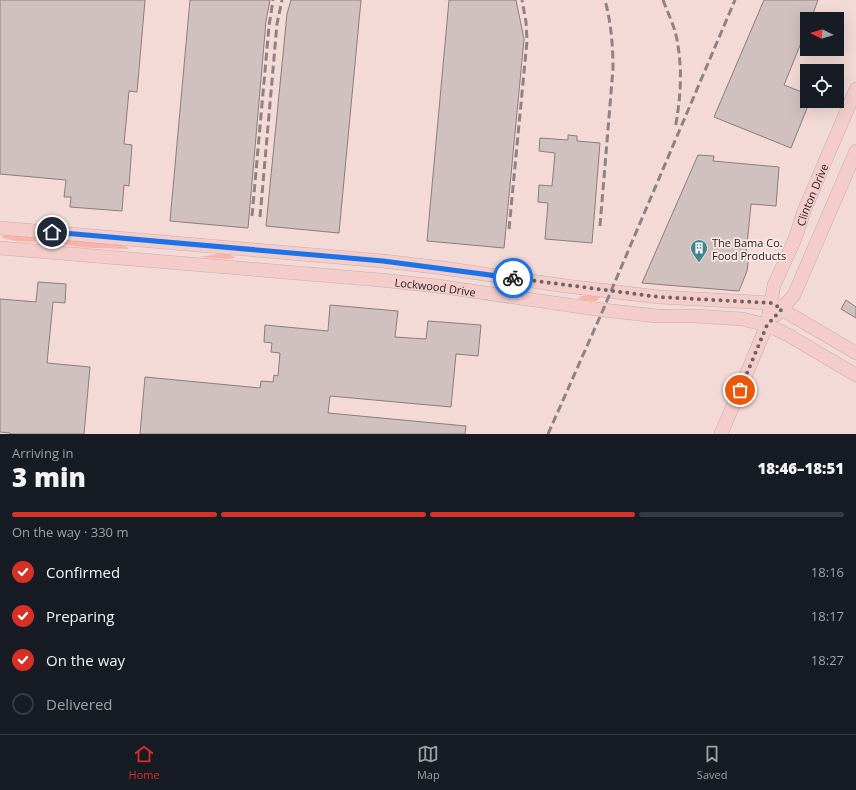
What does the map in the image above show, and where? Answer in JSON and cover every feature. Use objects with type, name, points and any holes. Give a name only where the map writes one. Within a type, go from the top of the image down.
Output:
[{"type":"main road","name":"Clinton Drive","points":[[721,434],[776,306],[774,285],[795,239],[804,211],[856,89]]},
{"type":"main road","name":"Clinton Drive","points":[[776,306],[794,295],[856,151]]},
{"type":"main road","name":"Lockwood Drive","points":[[0,228],[383,261],[659,297],[776,306],[856,353]]},
{"type":"main road","points":[[50,252],[52,232]]},
{"type":"main road","name":"Lockwood Drive","points":[[0,248],[380,280],[602,310],[658,316],[695,316],[742,319],[767,325],[793,338],[856,375]]},
{"type":"shaded area","points":[[0,0],[856,0],[856,434],[0,434]]},
{"type":"shaded area","points":[[5,235],[34,237],[40,240],[20,242],[1,237]]},
{"type":"shaded area","points":[[66,240],[119,244],[129,248],[80,247],[59,242]]},
{"type":"shaded area","points":[[230,254],[235,258],[227,259],[199,257]]},
{"type":"shaded area","points":[[580,296],[600,297],[597,301],[580,300]]},
{"type":"building","points":[[0,0],[145,0],[137,92],[129,91],[124,144],[132,145],[129,186],[124,185],[122,211],[70,207],[71,197],[64,197],[66,180],[0,174]]},
{"type":"building","points":[[190,0],[270,0],[266,21],[248,228],[170,221]]},
{"type":"building","points":[[291,0],[361,0],[339,233],[266,226],[287,14]]},
{"type":"building","points":[[449,0],[516,0],[524,39],[504,248],[427,241]]},
{"type":"building","points":[[764,0],[818,0],[814,12],[800,12],[800,45],[784,85],[800,91],[800,108],[807,108],[791,148],[714,117]]},
{"type":"building","points":[[568,135],[577,136],[577,141],[600,143],[592,243],[545,239],[548,203],[538,202],[539,185],[552,186],[555,153],[539,151],[540,138],[568,140]]},
{"type":"building","points":[[698,155],[714,156],[713,161],[779,167],[776,206],[751,204],[746,255],[749,255],[747,271],[739,291],[642,283]]},
{"type":"building","points":[[38,282],[66,284],[65,303],[53,302],[47,363],[90,367],[84,434],[10,434],[0,432],[0,299],[36,302]]},
{"type":"building","points":[[846,300],[856,307],[856,318],[841,309]]},
{"type":"building","points":[[330,305],[398,311],[395,337],[426,339],[428,321],[481,325],[478,356],[456,354],[451,407],[330,396],[328,413],[466,426],[465,434],[140,434],[145,377],[260,388],[261,381],[273,382],[274,375],[278,376],[280,353],[271,352],[272,343],[264,342],[265,325],[328,331]]},
{"type":"railway","points":[[252,216],[269,26],[273,0]]},
{"type":"railway","points":[[260,217],[277,24],[282,0]]},
{"type":"railway","points":[[509,229],[527,41],[526,22],[522,0]]},
{"type":"railway","points":[[600,226],[613,69],[613,51],[609,17],[605,0]]},
{"type":"railway","points":[[663,0],[675,31],[680,59],[680,94],[675,129]]},
{"type":"railway","points":[[548,434],[603,310],[735,0]]},
{"type":"way so far","points":[[513,278],[659,297],[771,303],[782,309],[767,325],[740,390]]},
{"type":"place","name":"The Bama Co. Food Products","points":[[699,263]]},
{"type":"route","points":[[52,232],[383,261],[513,278]]}]
